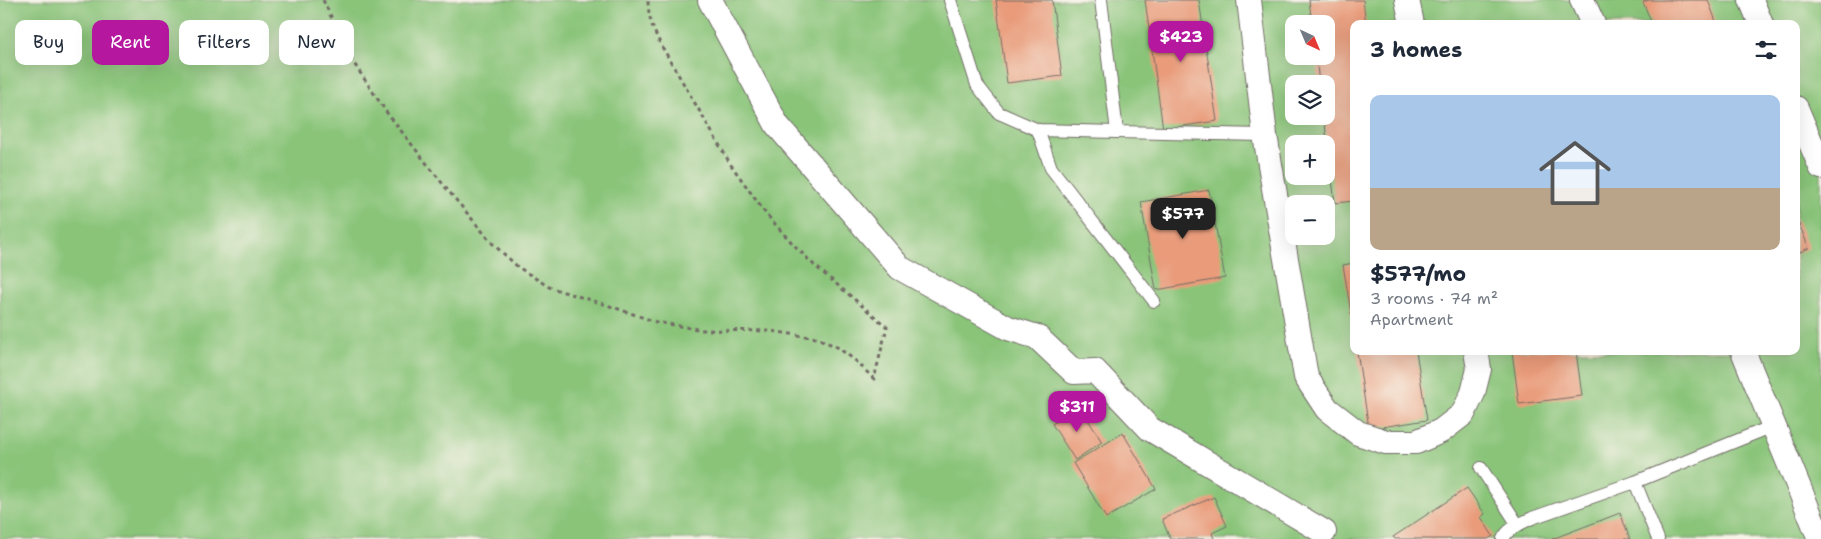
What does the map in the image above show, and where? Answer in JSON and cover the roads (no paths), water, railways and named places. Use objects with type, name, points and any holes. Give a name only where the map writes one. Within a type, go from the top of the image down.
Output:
[{"type":"street","points":[[710,0],[777,125],[900,268],[1008,328],[1037,337],[1074,372],[1095,371],[1150,429],[1324,532]]},
{"type":"street","points":[[1249,0],[1265,135],[1306,376],[1327,409],[1358,433],[1386,442],[1416,442],[1441,431],[1462,414],[1473,393],[1479,369],[1477,355]]},
{"type":"street","points":[[1407,0],[1411,20]]},
{"type":"street","points":[[1582,0],[1591,20]]},
{"type":"street","points":[[1751,0],[1759,20]]},
{"type":"street","points":[[1800,117],[1821,167]]},
{"type":"street","points":[[1745,355],[1820,539]]},
{"type":"lane","points":[[950,0],[977,85],[999,113],[1038,130],[1265,135]]},
{"type":"lane","points":[[1101,0],[1117,132]]},
{"type":"lane","points":[[1038,130],[1050,168],[1154,302]]},
{"type":"lane","points":[[1503,539],[1505,534],[1532,518],[1635,482],[1773,426]]},
{"type":"lane","points":[[1481,468],[1518,525]]},
{"type":"lane","points":[[1635,482],[1658,539]]}]
